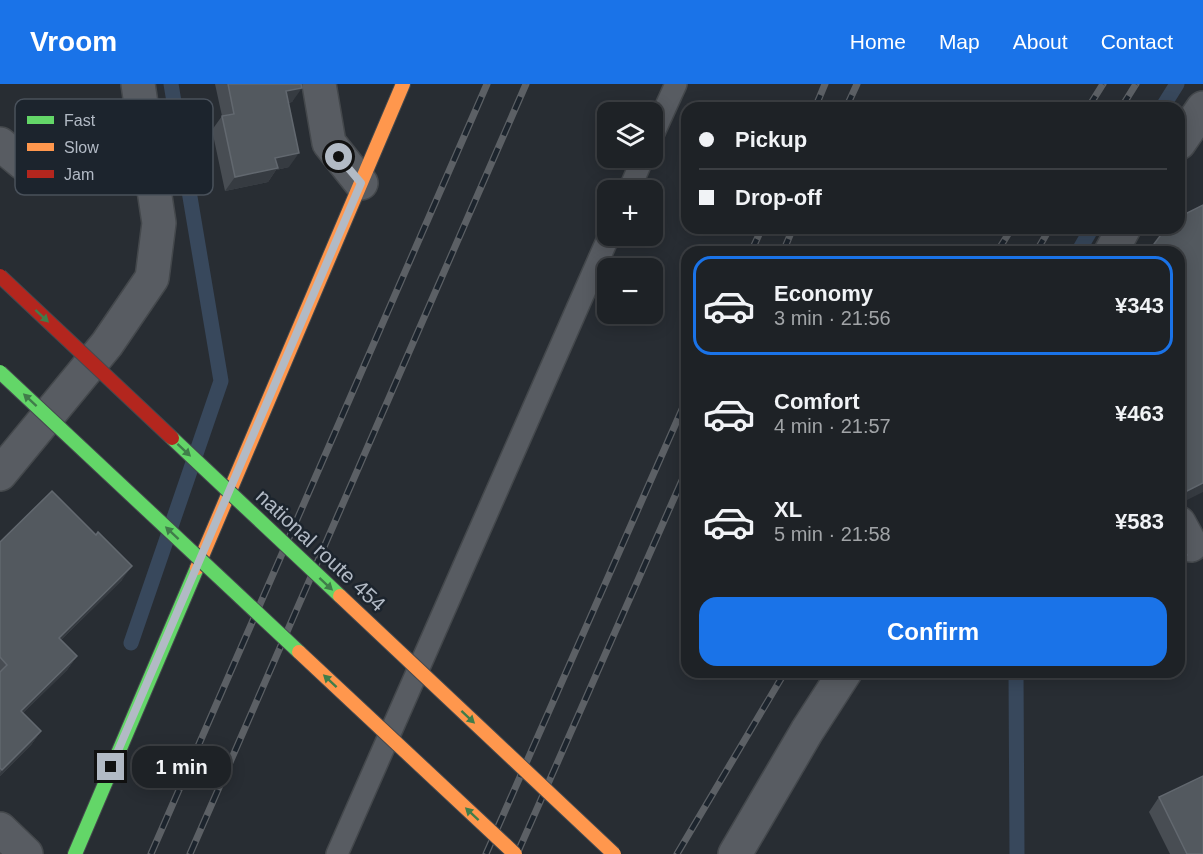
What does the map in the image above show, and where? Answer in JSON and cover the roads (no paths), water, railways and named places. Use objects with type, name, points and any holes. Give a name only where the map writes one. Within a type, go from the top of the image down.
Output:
[{"type":"main road","points":[[75,854],[403,84]]},
{"type":"main road","name":"national route 454","points":[[0,276],[614,854]]},
{"type":"main road","points":[[0,372],[515,854]]},
{"type":"street","points":[[138,84],[140,99]]},
{"type":"street","points":[[320,84],[329,144],[361,183]]},
{"type":"street","points":[[1185,134],[1203,108]]},
{"type":"street","points":[[0,144],[15,157]]},
{"type":"street","points":[[0,474],[107,344],[152,278],[159,223],[155,195]]},
{"type":"street","points":[[735,854],[841,678]]},
{"type":"street","points":[[0,829],[26,854]]},
{"type":"lane","points":[[663,112],[676,84]]},
{"type":"lane","points":[[337,854],[605,246]]},
{"type":"waterway","points":[[171,84],[174,99]]},
{"type":"waterway","points":[[1166,102],[1177,84]]},
{"type":"waterway","points":[[131,643],[221,381],[190,195]]},
{"type":"waterway","points":[[1082,246],[1088,234]]},
{"type":"waterway","points":[[1016,678],[1017,854]]},
{"type":"railway","points":[[151,854],[487,84]]},
{"type":"railway","points":[[190,854],[526,84]]},
{"type":"railway","points":[[818,102],[825,84]]},
{"type":"railway","points":[[849,102],[857,84]]},
{"type":"railway","points":[[1092,102],[1103,84]]},
{"type":"railway","points":[[1125,102],[1136,84]]},
{"type":"railway","points":[[754,246],[759,234]]},
{"type":"railway","points":[[786,246],[790,234]]},
{"type":"railway","points":[[1001,246],[1008,234]]},
{"type":"railway","points":[[1040,246],[1046,234]]},
{"type":"railway","points":[[486,854],[681,412]]},
{"type":"railway","points":[[517,854],[681,483]]},
{"type":"railway","points":[[677,854],[781,678]]}]
